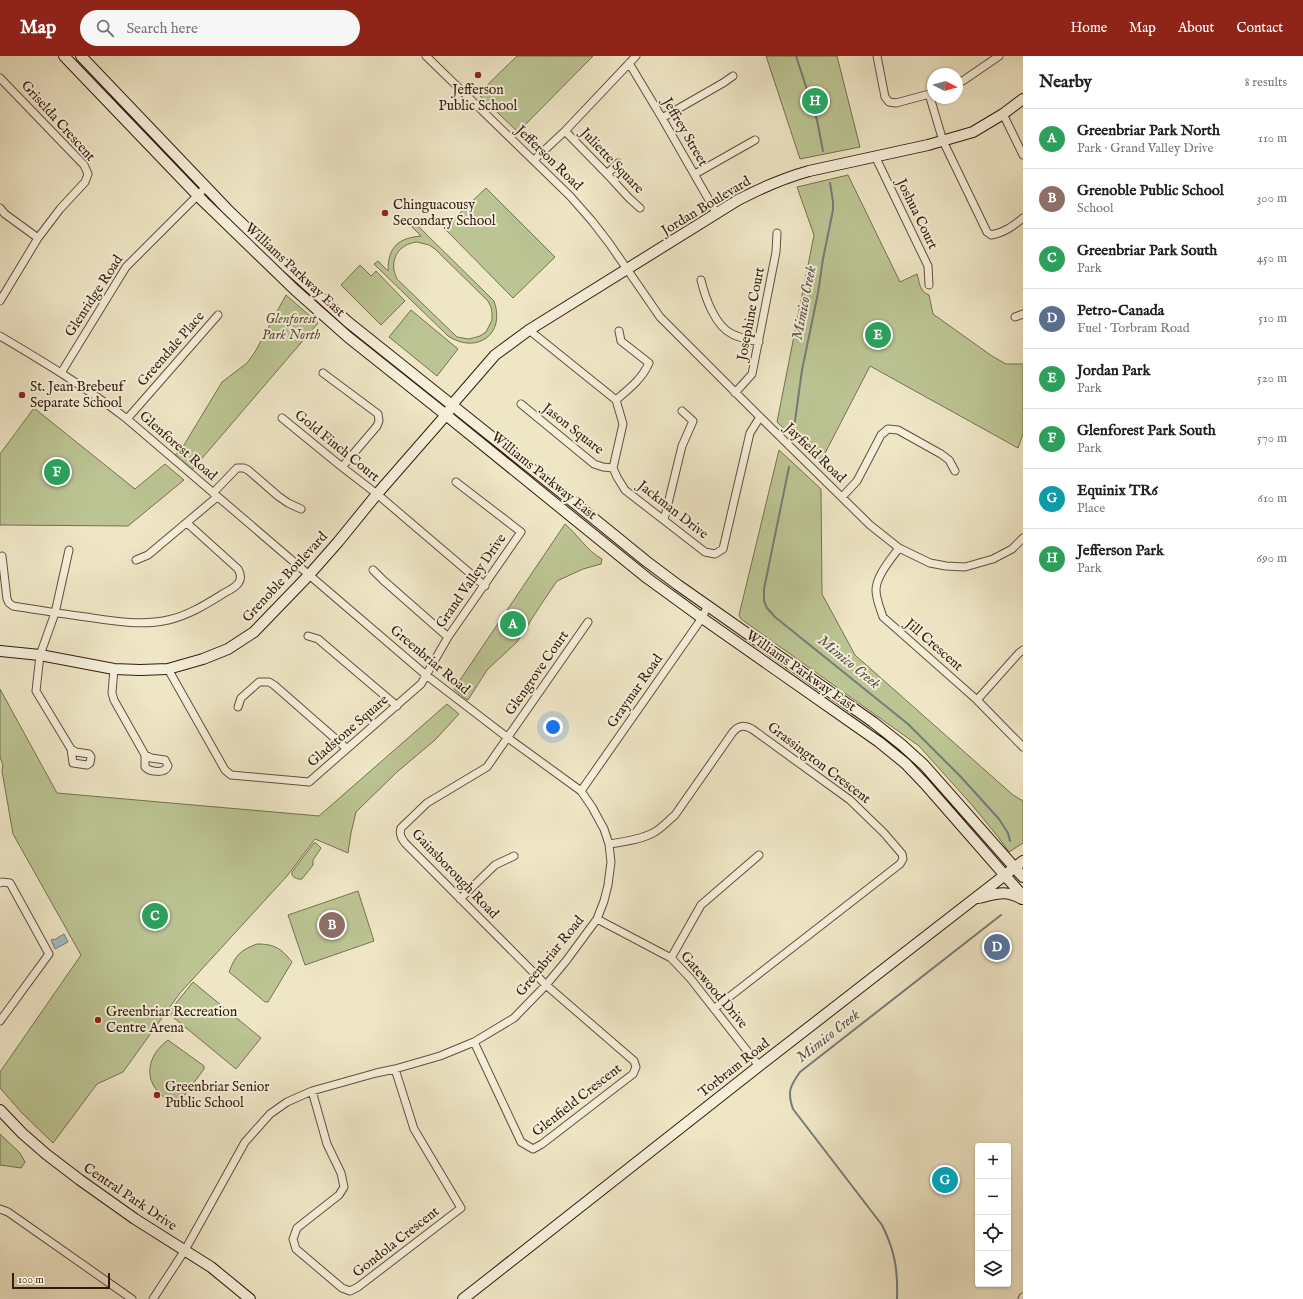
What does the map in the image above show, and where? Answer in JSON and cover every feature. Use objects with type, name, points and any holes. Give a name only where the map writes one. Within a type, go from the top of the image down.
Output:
[{"type":"main road","name":"Williams Parkway East","points":[[64,56],[249,247],[310,305],[380,364],[446,415],[647,578],[879,742],[906,764],[1023,896]]},
{"type":"main road","name":"Williams Parkway East","points":[[80,56],[206,187],[286,266],[348,322],[646,561],[873,722],[902,745],[924,765],[1023,877]]},
{"type":"main road","name":"Jordan Boulevard","points":[[446,415],[456,400],[495,355],[529,330],[749,194],[791,176],[943,141],[973,132],[1023,100]]},
{"type":"main road","name":"Grenoble Boulevard","points":[[0,651],[40,655],[114,669],[140,670],[168,669],[203,659],[228,649],[254,632],[308,575],[446,415]]},
{"type":"main road","name":"Torbram Road","points":[[464,1299],[759,1066],[1023,861]]},
{"type":"main road","points":[[976,898],[1008,893],[1013,894],[1023,900]]},
{"type":"main road","name":"Central Park Drive","points":[[0,1110],[22,1133],[46,1154],[80,1180],[135,1219],[211,1267],[250,1299]]},
{"type":"street","name":"Jefferson Road","points":[[426,56],[570,196],[592,221],[628,270]]},
{"type":"street","points":[[534,160],[565,131],[636,56]]},
{"type":"street","points":[[877,56],[885,97],[889,102],[896,103],[927,95]]},
{"type":"street","points":[[963,80],[999,56]]},
{"type":"street","name":"Jeffrey Street","points":[[629,63],[717,214]]},
{"type":"street","points":[[662,118],[733,76]]},
{"type":"street","name":"Griselda Crescent","points":[[0,78],[84,165],[88,174],[85,182],[60,209],[38,238],[0,301]]},
{"type":"street","points":[[934,104],[943,141],[987,232],[992,235],[999,234],[1012,227],[1023,218]]},
{"type":"street","points":[[1003,114],[1023,154]]},
{"type":"street","name":"Juliette Square","points":[[565,131],[640,208]]},
{"type":"street","points":[[695,174],[756,140]]},
{"type":"street","name":"Joshua Court","points":[[875,156],[928,266],[930,285]]},
{"type":"street","points":[[607,174],[618,163]]},
{"type":"street","name":"Glenridge Road","points":[[61,373],[126,267],[206,187]]},
{"type":"street","points":[[0,208],[5,214],[38,238]]},
{"type":"street","name":"Josephine Court","points":[[735,393],[752,374],[776,252],[777,233]]},
{"type":"street","name":"Jayfield Road","points":[[628,270],[660,317],[760,418],[870,525],[899,548],[930,563],[965,567],[993,560],[1012,549],[1023,538]]},
{"type":"street","points":[[701,280],[704,293],[722,327],[730,333],[759,342]]},
{"type":"street","points":[[1015,318],[1023,314]]},
{"type":"street","name":"Greendale Place","points":[[127,419],[218,315]]},
{"type":"street","points":[[529,330],[616,400],[623,424],[612,468]]},
{"type":"street","points":[[616,400],[634,385],[644,373],[649,363],[621,341],[619,331]]},
{"type":"street","name":"Glenforest Road","points":[[0,336],[101,399],[127,419],[308,575]]},
{"type":"street","points":[[323,372],[378,414],[379,421],[377,426],[342,467]]},
{"type":"street","name":"Jason Square","points":[[521,404],[594,464],[612,468]]},
{"type":"street","points":[[664,520],[682,446],[693,421],[682,411]]},
{"type":"street","name":"Gold Finch Court","points":[[282,418],[377,494],[484,586]]},
{"type":"street","name":"Jackman Drive","points":[[612,468],[625,490],[705,552],[714,554],[723,549],[750,433],[760,418]]},
{"type":"street","points":[[842,497],[857,481],[881,435],[888,429],[898,430],[941,454],[949,460],[955,471]]},
{"type":"street","points":[[136,560],[148,555],[187,523],[215,495],[237,468],[244,468],[248,470],[288,503],[301,509]]},
{"type":"street","name":"Grand Valley Drive","points":[[426,675],[448,637],[521,532],[456,482]]},
{"type":"street","points":[[2,556],[7,599],[13,606],[123,622],[142,623],[169,620],[194,612],[233,588],[240,581],[241,574],[238,569],[187,523]]},
{"type":"street","name":"Jill Crescent","points":[[899,548],[882,573],[876,588],[877,601],[883,617],[977,700],[1023,747]]},
{"type":"street","points":[[69,550],[55,613],[40,655],[36,691],[71,749]]},
{"type":"street","points":[[373,570],[448,637]]},
{"type":"street","name":"Greenbriar Road","points":[[153,1299],[185,1250],[244,1142],[270,1114],[287,1102],[312,1091],[440,1056],[474,1042],[514,1018],[546,985],[597,919],[608,885],[611,862],[609,844],[604,829],[581,791],[508,738],[426,675],[308,575]]},
{"type":"street","name":"Graymar Road","points":[[581,791],[702,618],[708,605]]},
{"type":"street","name":"Glengrove Court","points":[[508,738],[588,622]]},
{"type":"street","points":[[308,636],[318,639],[397,706]]},
{"type":"street","points":[[977,700],[1023,650]]},
{"type":"street","points":[[114,669],[112,693],[114,700],[145,756]]},
{"type":"street","name":"Gladstone Square","points":[[168,669],[219,762],[231,775],[309,782],[346,748],[397,706],[421,684],[426,675]]},
{"type":"street","points":[[238,707],[241,698],[260,682],[268,682],[274,685],[346,748]]},
{"type":"street","name":"Grassington Crescent","points":[[609,844],[643,837],[664,826],[676,815],[736,728],[746,726],[850,800],[884,833],[902,854],[903,859],[900,864],[715,1008]]},
{"type":"street","name":"Gainsborough Road","points":[[508,738],[487,767],[427,803],[401,828],[400,833],[401,838],[405,843],[546,985]]},
{"type":"street","points":[[671,958],[701,905],[760,855]]},
{"type":"street","points":[[460,899],[495,865],[514,856]]},
{"type":"street","points":[[0,883],[10,883],[49,954],[0,1021]]},
{"type":"street","name":"Gatewood Drive","points":[[597,919],[671,958],[715,1008],[759,1066]]},
{"type":"street","name":"Glenfield Crescent","points":[[474,1042],[521,1142],[533,1149],[542,1144],[633,1074],[636,1068],[634,1061],[546,985]]},
{"type":"street","name":"Gondola Crescent","points":[[312,1091],[327,1144],[341,1173],[344,1187],[339,1195],[297,1228],[294,1239],[296,1249],[342,1288],[350,1291],[358,1287],[461,1208],[414,1129],[396,1069]]},
{"type":"street","points":[[0,1209],[8,1212],[132,1299]]},
{"type":"green space","points":[[517,56],[593,56],[518,132],[478,94]]},
{"type":"green space","points":[[766,56],[837,56],[860,147],[800,159]]},
{"type":"green space","points":[[848,175],[900,282],[917,274],[919,284],[923,291],[929,295],[933,314],[992,356],[1006,364],[1023,364],[1023,434],[1018,448],[870,366],[820,463],[777,422],[814,235],[797,187]]},
{"type":"green space","points":[[486,188],[555,257],[513,298],[444,228]]},
{"type":"green space","points":[[415,223],[494,301],[497,313],[496,323],[492,332],[486,338],[478,342],[469,343],[459,341],[448,336],[374,264],[378,261],[388,271],[390,256],[396,245],[406,239],[421,236],[412,227]],"holes":[[[417,242],[429,245],[435,249],[488,301],[491,307],[492,320],[486,332],[480,336],[469,339],[457,337],[397,279],[394,272],[394,260],[396,254],[410,243]]]},
{"type":"green space","points":[[360,265],[371,276],[376,271],[405,301],[381,325],[341,285]]},
{"type":"green space","name":"Glenforest Park North","points":[[286,295],[318,323],[192,470],[175,455],[181,450],[222,382],[247,363],[255,352]]},
{"type":"green space","points":[[411,310],[458,349],[437,376],[389,337]]},
{"type":"green space","points":[[34,408],[135,489],[165,464],[184,480],[128,526],[0,525],[0,454]]},
{"type":"green space","points":[[779,450],[821,489],[822,594],[855,655],[1013,795],[1023,801],[1023,843],[1009,852],[972,805],[919,746],[741,619],[739,615]]},
{"type":"green space","points":[[565,524],[592,552],[602,559],[601,564],[583,569],[557,581],[517,642],[487,670],[468,700],[466,699],[454,689]]},
{"type":"green space","points":[[0,689],[57,793],[319,816],[447,704],[459,714],[435,740],[397,772],[356,812],[348,853],[315,839],[287,876],[180,993],[123,1072],[97,1084],[53,1143],[22,1113],[0,1088],[0,1072],[81,955],[13,834],[2,771],[3,765],[0,757]]},
{"type":"green space","points":[[314,843],[321,848],[313,860],[313,865],[302,879],[295,878],[292,875],[292,872]]},
{"type":"green space","points":[[358,891],[374,941],[305,965],[288,915]]},
{"type":"green space","points":[[257,944],[273,946],[281,950],[292,962],[268,1002],[265,1002],[229,972],[236,958],[242,951]]},
{"type":"green space","points":[[193,982],[261,1038],[236,1069],[168,1013]]},
{"type":"green space","points":[[168,1040],[204,1066],[204,1069],[178,1104],[167,1099],[159,1092],[153,1084],[150,1076],[150,1067],[153,1057],[159,1048]]},
{"type":"green space","points":[[0,1134],[20,1153],[25,1162],[21,1168],[0,1165]]},
{"type":"water","points":[[64,934],[68,942],[55,949],[51,940],[54,940]]},
{"type":"waterway","name":"Mimico Creek","points":[[796,56],[817,120],[823,151]]},
{"type":"waterway","name":"Mimico Creek","points":[[794,428],[802,370],[833,210],[830,183]]},
{"type":"waterway","name":"Mimico Creek","points":[[789,467],[764,589],[764,601],[767,608],[775,617],[908,724],[961,777],[999,819],[1008,833],[1010,841]]},
{"type":"waterway","name":"Mimico Creek","points":[[897,1299],[895,1261],[890,1243],[882,1225],[793,1109],[790,1098],[790,1089],[800,1072],[1001,915]]},
{"type":"place","name":"Jefferson Public School","points":[[478,75]]},
{"type":"place","name":"Jefferson Park","points":[[815,101]]},
{"type":"place","name":"Chinguacousy Secondary School","points":[[385,213]]},
{"type":"place","name":"Jordan Park","points":[[878,335]]},
{"type":"place","name":"St. Jean Brebeuf Separate School","points":[[22,395]]},
{"type":"place","name":"Glenforest Park South","points":[[57,472]]},
{"type":"place","name":"Greenbriar Park North","points":[[513,624]]},
{"type":"place","name":"Greenbriar Park South","points":[[155,916]]},
{"type":"place","name":"Grenoble Public School","points":[[332,925]]},
{"type":"place","name":"Petro-Canada","points":[[997,947]]},
{"type":"place","name":"Greenbriar Recreation Centre Arena","points":[[98,1020]]},
{"type":"place","name":"Greenbriar Senior Public School","points":[[157,1095]]},
{"type":"place","name":"Equinix TR6","points":[[945,1180]]}]
